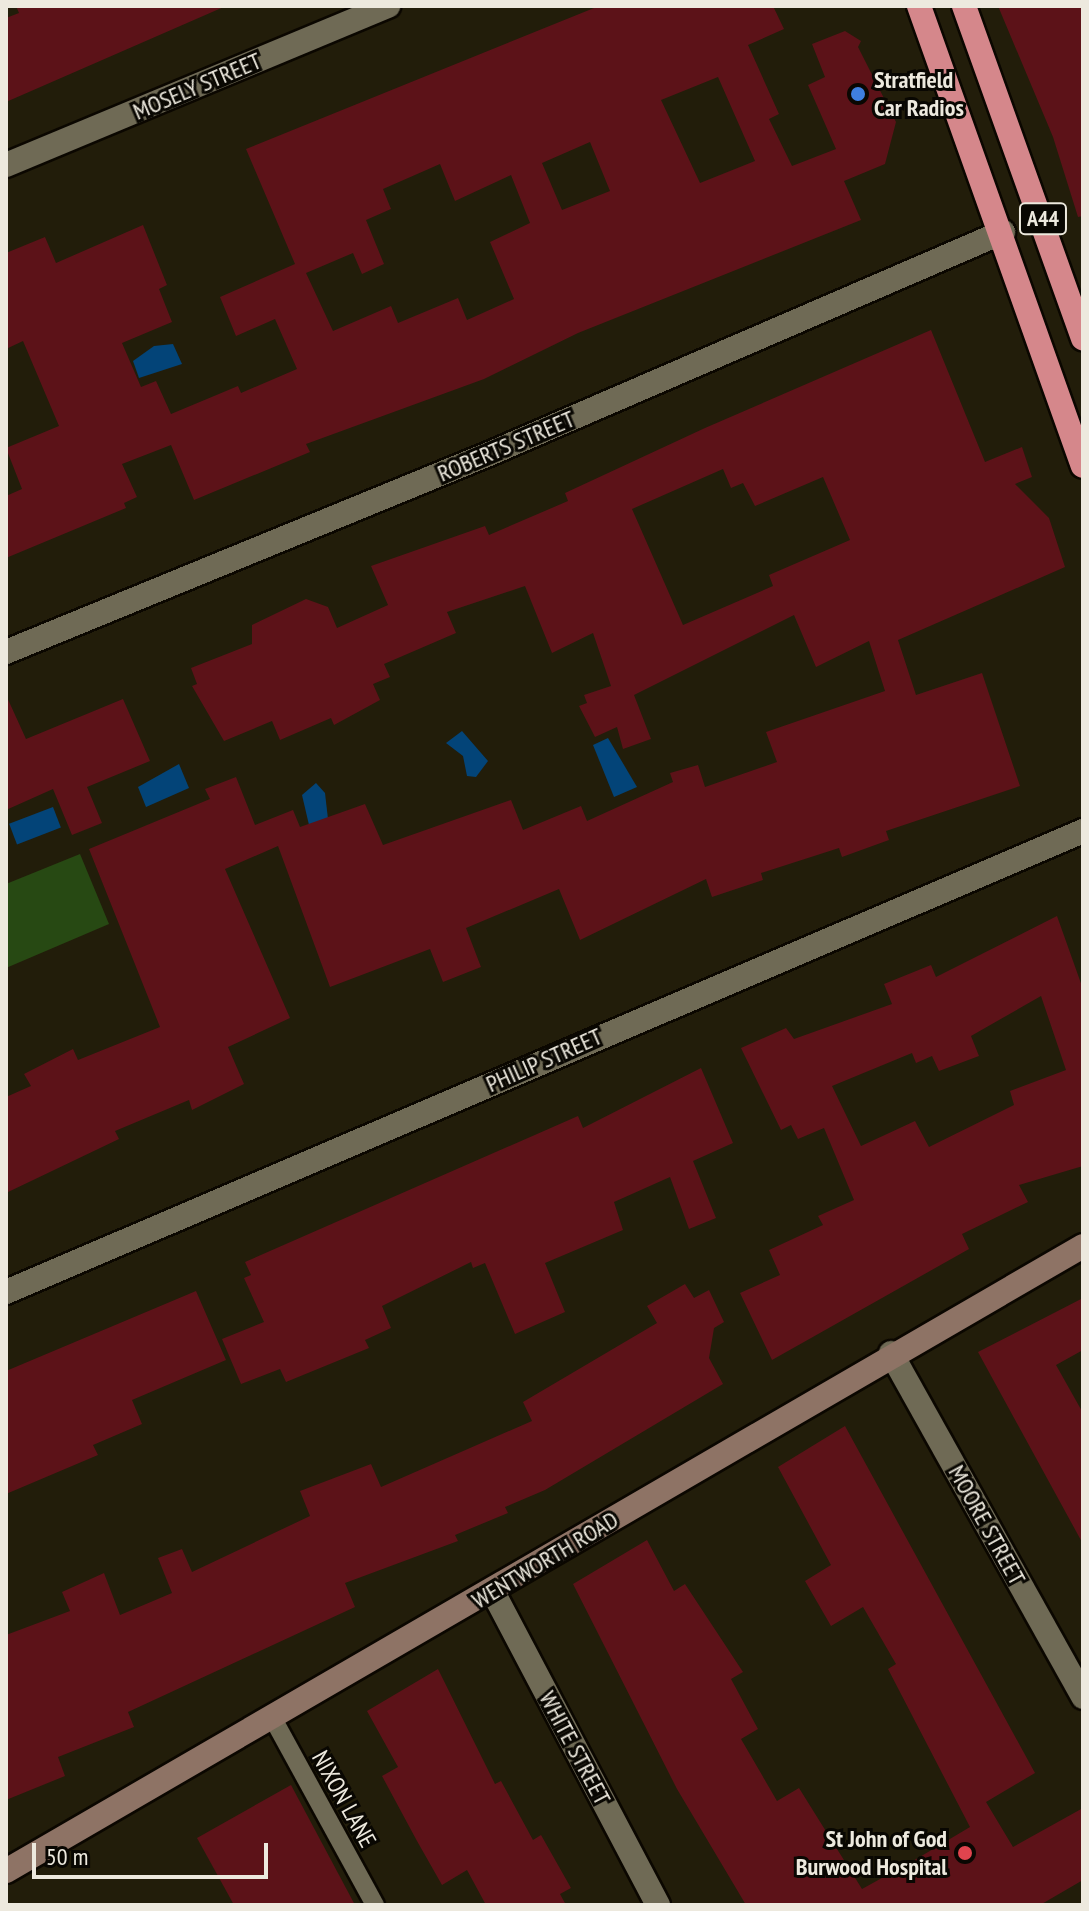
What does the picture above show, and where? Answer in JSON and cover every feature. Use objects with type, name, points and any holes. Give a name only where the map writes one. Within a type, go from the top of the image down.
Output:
[{"type":"highway","name":"A44","points":[[919,6],[1003,232],[1083,466]]},
{"type":"highway","name":"A44","points":[[964,6],[1083,338]]},
{"type":"street","name":"MOSELY STREET","points":[[6,165],[388,6]]},
{"type":"street","name":"ROBERTS STREET","points":[[6,652],[489,454],[1003,232]]},
{"type":"street","name":"PHILIP STREET","points":[[6,1292],[1083,831]]},
{"type":"street","name":"WENTWORTH ROAD","points":[[6,1871],[271,1715],[493,1592],[891,1353],[1083,1246]]},
{"type":"street","name":"MOORE STREET","points":[[891,1353],[1083,1697]]},
{"type":"street","name":"WHITE STREET","points":[[493,1592],[658,1905]]},
{"type":"lane","name":"NIXON LANE","points":[[271,1715],[375,1905]]},
{"type":"green space","points":[[80,854],[109,924],[6,968],[6,884]]},
{"type":"water","points":[[173,344],[182,364],[139,378],[133,361],[154,346]]},
{"type":"water","points":[[462,731],[488,761],[476,777],[467,776],[463,756],[446,743]]},
{"type":"water","points":[[608,738],[637,787],[614,797],[593,745]]},
{"type":"water","points":[[179,764],[189,788],[146,807],[138,787]]},
{"type":"water","points":[[316,783],[325,793],[328,819],[309,825],[302,795]]},
{"type":"water","points":[[53,807],[61,828],[17,844],[9,824]]},
{"type":"building","points":[[16,6],[226,6],[6,102],[6,18],[19,13]]},
{"type":"building","points":[[599,6],[773,6],[784,29],[748,45],[779,114],[769,119],[792,166],[836,149],[808,85],[825,77],[812,44],[845,31],[861,41],[858,47],[896,122],[885,164],[844,181],[861,220],[578,333],[484,379],[306,444],[310,452],[194,500],[171,445],[122,464],[137,497],[124,503],[126,508],[6,558],[6,496],[22,489],[6,448],[59,426],[23,341],[6,349],[6,253],[45,237],[56,263],[143,225],[167,285],[159,289],[172,322],[122,343],[141,387],[156,381],[171,414],[238,386],[241,393],[297,369],[275,319],[236,336],[220,297],[295,264],[246,149]],"holes":[[[718,77],[755,161],[700,183],[661,100]],[[590,142],[610,191],[562,210],[542,163]],[[440,164],[455,201],[511,175],[530,223],[490,242],[514,299],[467,320],[458,298],[398,323],[391,306],[333,331],[306,273],[353,253],[362,274],[384,264],[366,220],[391,209],[383,189]]]},
{"type":"building","points":[[998,6],[1083,6],[1083,216],[1078,217],[1053,137]]},
{"type":"building","points":[[931,330],[985,462],[1022,447],[1032,477],[1015,484],[1049,518],[1065,567],[898,640],[916,695],[982,673],[1020,786],[886,831],[889,840],[842,857],[839,848],[761,873],[763,880],[712,897],[706,879],[580,940],[559,889],[466,928],[481,967],[443,982],[430,949],[330,987],[278,846],[225,869],[290,1018],[228,1047],[244,1084],[192,1110],[189,1100],[115,1131],[119,1139],[6,1193],[6,1097],[31,1086],[24,1074],[73,1049],[78,1060],[160,1027],[89,849],[210,799],[205,789],[236,777],[255,825],[293,810],[300,827],[365,804],[383,845],[511,800],[523,830],[581,806],[587,821],[673,782],[670,773],[698,765],[705,787],[777,762],[766,732],[885,691],[869,641],[816,667],[794,615],[634,695],[651,739],[623,749],[617,727],[595,737],[579,706],[587,703],[584,695],[611,686],[593,633],[552,653],[525,586],[447,612],[456,633],[384,664],[390,677],[373,684],[380,700],[334,725],[331,718],[280,740],[272,721],[224,741],[192,686],[197,684],[191,668],[252,644],[252,625],[306,599],[328,607],[337,628],[388,605],[371,566],[485,526],[489,535],[568,501],[565,493],[705,428]],"holes":[[[723,469],[731,488],[743,483],[755,506],[823,477],[850,540],[769,575],[773,586],[683,625],[632,509]]]},
{"type":"building","points":[[6,695],[26,739],[123,699],[150,761],[87,787],[102,823],[72,835],[53,789],[6,810]]},
{"type":"building","points":[[1057,916],[1083,989],[1083,1166],[1019,1185],[1028,1202],[962,1234],[969,1249],[772,1360],[740,1293],[780,1275],[769,1250],[823,1225],[818,1216],[854,1200],[824,1128],[798,1139],[791,1125],[781,1130],[741,1048],[786,1028],[794,1039],[892,1004],[884,984],[931,965],[936,977]],"holes":[[[1041,996],[1066,1070],[1010,1091],[1014,1105],[929,1147],[915,1121],[861,1146],[832,1086],[912,1053],[916,1063],[932,1056],[939,1071],[979,1056],[971,1036]]]},
{"type":"building","points":[[701,1068],[733,1143],[693,1161],[716,1218],[689,1229],[670,1177],[614,1202],[623,1230],[545,1263],[565,1312],[515,1334],[485,1263],[473,1268],[471,1262],[382,1306],[391,1328],[365,1340],[369,1348],[286,1382],[280,1369],[241,1384],[222,1339],[264,1322],[244,1278],[251,1275],[245,1262],[578,1116],[583,1128]]},
{"type":"building","points":[[685,1284],[694,1298],[709,1290],[724,1322],[714,1328],[709,1358],[723,1384],[545,1490],[505,1507],[508,1513],[455,1535],[458,1541],[345,1583],[355,1607],[128,1712],[134,1727],[58,1757],[65,1776],[6,1800],[6,1635],[70,1611],[62,1592],[104,1573],[120,1615],[172,1593],[158,1558],[182,1549],[192,1572],[310,1516],[300,1491],[371,1464],[381,1487],[532,1421],[523,1402],[657,1323],[647,1306]]},
{"type":"building","points":[[196,1291],[226,1360],[132,1400],[142,1424],[93,1445],[98,1455],[6,1494],[6,1371]]},
{"type":"building","points":[[1083,1298],[1083,1350],[1056,1365],[1083,1413],[1083,1544],[978,1352]]},
{"type":"building","points":[[845,1426],[1035,1773],[986,1802],[1013,1847],[1083,1808],[1083,1880],[1040,1905],[746,1905],[677,1789],[573,1584],[647,1540],[674,1591],[685,1584],[743,1672],[731,1679],[758,1729],[741,1739],[777,1801],[799,1788],[862,1889],[918,1858],[970,1827],[888,1669],[896,1664],[863,1607],[831,1626],[805,1581],[831,1565],[778,1467]]},
{"type":"building","points":[[438,1669],[495,1784],[501,1781],[533,1840],[541,1835],[571,1888],[560,1894],[566,1905],[486,1905],[467,1870],[442,1885],[417,1841],[382,1776],[398,1767],[367,1711]]},
{"type":"building","points":[[291,1785],[355,1905],[234,1905],[197,1838]]},
{"type":"place","name":"Stratfield Car Radios","points":[[858,94]]},
{"type":"place","name":"St John of God Burwood Hospital","points":[[965,1853]]}]
